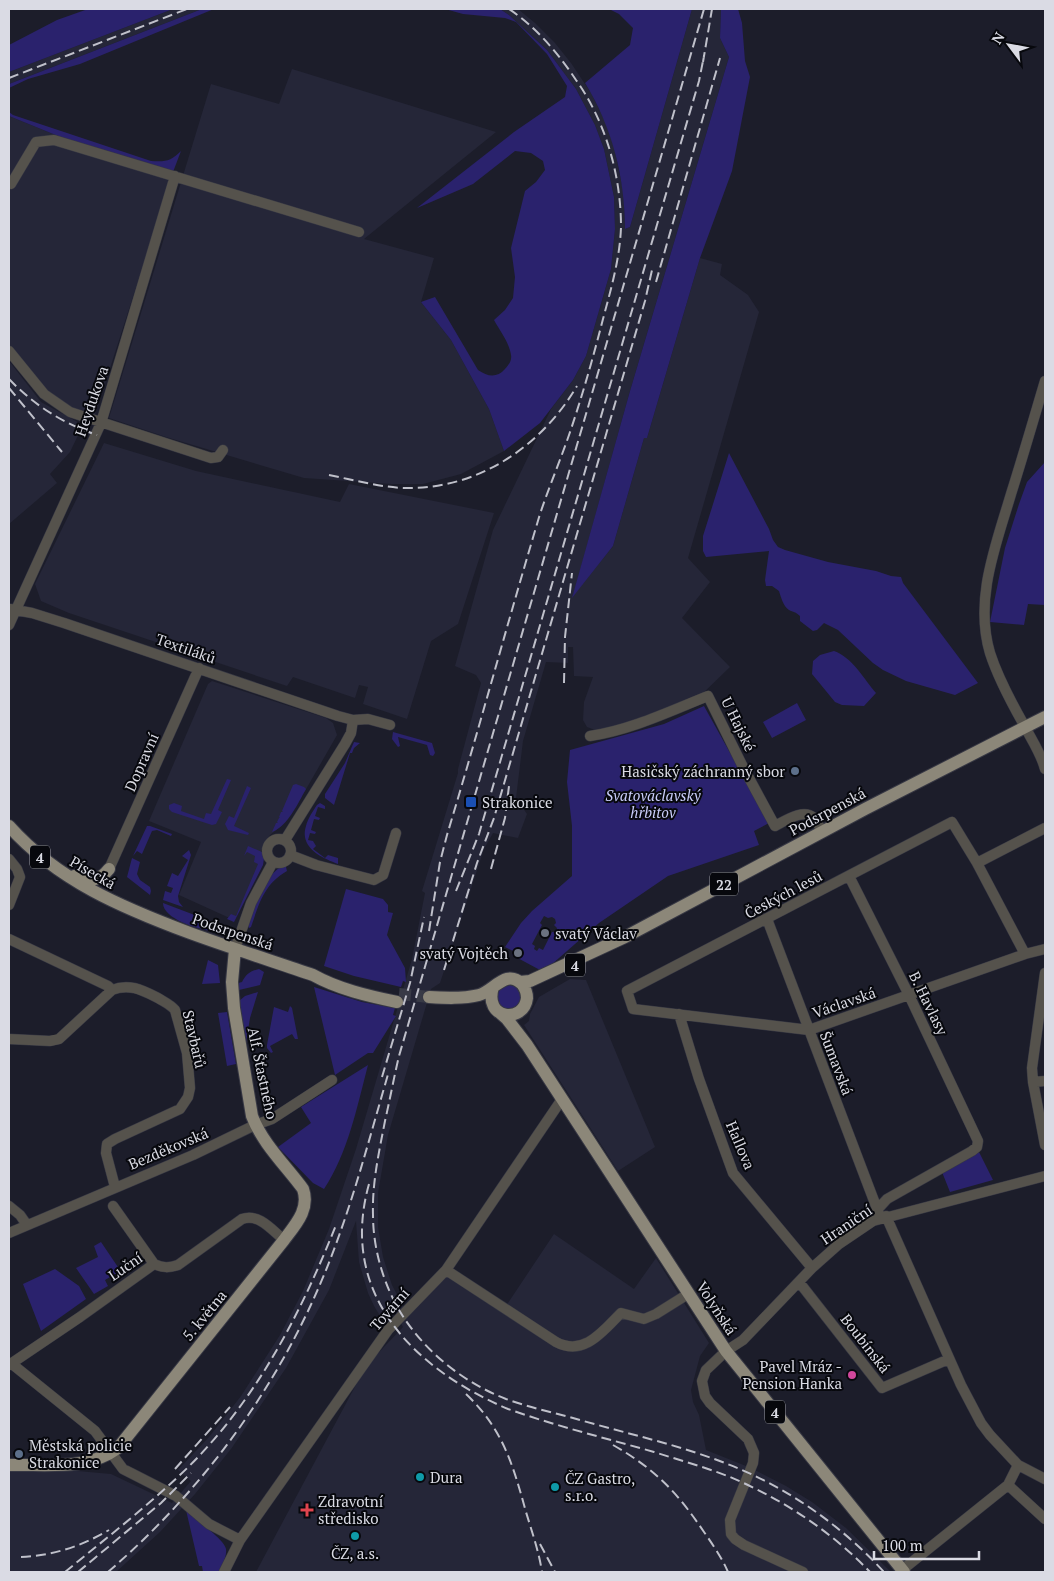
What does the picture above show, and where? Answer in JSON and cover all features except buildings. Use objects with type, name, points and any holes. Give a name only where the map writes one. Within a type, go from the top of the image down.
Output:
[{"type":"main road","name":"Podsrpenská","points":[[527,995],[540,985],[625,936],[1045,717]]},
{"type":"main road","name":"Písecká","points":[[9,826],[35,852],[55,868],[91,891],[144,916]]},
{"type":"main road","points":[[55,868],[85,879],[95,880],[103,876],[109,869]]},
{"type":"main road","name":"Podsrpenská","points":[[144,916],[313,975],[326,983],[349,990],[398,998]]},
{"type":"main road","name":"Podsrpenská","points":[[520,1011],[510,1015],[486,1003],[428,1001],[486,993],[500,980],[505,979],[520,982],[530,981],[625,936]]},
{"type":"main road","name":"Alf. Šťastného","points":[[235,949],[232,982],[234,1008],[250,1109],[264,1140],[303,1189]]},
{"type":"main road","points":[[520,982],[527,995]]},
{"type":"main road","points":[[493,987],[490,996],[495,1008]]},
{"type":"main road","name":"4","points":[[520,1011],[525,1005],[527,995]]},
{"type":"main road","name":"Volyňská","points":[[495,1008],[507,1019],[527,1045],[726,1351],[903,1571]]},
{"type":"main road","name":"Volyňská","points":[[520,1011],[516,1023],[527,1045]]},
{"type":"main road","name":"5. května","points":[[110,1453],[124,1440],[284,1240],[299,1219],[306,1204],[303,1189]]},
{"type":"main road","points":[[9,1465],[82,1464],[99,1459],[110,1453]]},
{"type":"street","points":[[11,184],[36,142],[54,140],[359,232]]},
{"type":"street","name":"Heydukova","points":[[9,625],[12,609],[101,423],[175,176]]},
{"type":"street","points":[[9,351],[44,394],[70,412],[212,458],[218,457],[223,450]]},
{"type":"street","points":[[1045,381],[993,557],[984,602],[985,630],[990,654],[1002,683],[1025,728],[1043,757],[1045,769]]},
{"type":"street","name":"Textiláků","points":[[12,609],[32,613],[353,720],[368,720],[390,725]]},
{"type":"street","name":"Dopravní","points":[[109,869],[200,668]]},
{"type":"street","name":"U Hajské","points":[[590,736],[606,734],[708,696],[775,826],[795,816],[806,814],[814,818],[822,832]]},
{"type":"street","points":[[285,840],[345,744],[351,733],[353,720]]},
{"type":"street","name":"Českých lesů","points":[[626,991],[952,822],[977,863]]},
{"type":"street","points":[[1025,954],[977,863],[1045,828]]},
{"type":"street","points":[[290,855],[316,865],[377,880],[384,872],[396,833]]},
{"type":"street","points":[[280,838],[285,840],[290,846],[290,855],[282,863],[273,862],[267,854],[268,845],[274,839],[280,838]]},
{"type":"street","points":[[9,859],[17,869],[20,877],[9,905]]},
{"type":"street","points":[[235,949],[251,903],[273,862]]},
{"type":"street","name":"B. Havlasy","points":[[850,876],[978,1138],[978,1145]]},
{"type":"street","name":"Šumavská","points":[[766,919],[881,1214],[961,1385],[981,1423],[990,1435],[1018,1465],[1045,1479]]},
{"type":"street","points":[[9,939],[108,986],[112,990],[58,1039],[50,1041],[9,1039]]},
{"type":"street","name":"Václavská","points":[[626,991],[634,1009],[808,1030],[1025,954],[1045,949]]},
{"type":"street","points":[[1045,973],[1032,1068],[1032,1082],[1045,1145]]},
{"type":"street","name":"Stavbařů","points":[[112,990],[125,987],[135,988],[172,1007],[177,1015],[186,1053],[190,1088],[188,1097],[180,1109],[107,1144],[106,1153],[114,1187]]},
{"type":"street","name":"Hallova","points":[[679,1014],[699,1079],[733,1173],[812,1268]]},
{"type":"street","name":"Bezděkovská","points":[[9,1233],[193,1155],[256,1125],[272,1120],[332,1080]]},
{"type":"street","points":[[1032,1082],[1045,1081]]},
{"type":"street","name":"Tovární","points":[[224,1572],[240,1540],[388,1330],[446,1270],[562,1099]]},
{"type":"street","name":"Hraniční","points":[[803,1572],[744,1545],[735,1540],[731,1534],[730,1520],[754,1457],[748,1439],[705,1396],[702,1381],[706,1370],[726,1351],[743,1340],[812,1268],[839,1244],[881,1214],[887,1199],[972,1151],[978,1145]]},
{"type":"street","name":"Hraniční","points":[[881,1214],[1045,1176]]},
{"type":"street","points":[[9,1206],[20,1215],[27,1225]]},
{"type":"street","points":[[113,1206],[154,1264]]},
{"type":"street","name":"Luční","points":[[10,1365],[154,1264],[167,1268],[178,1265],[242,1219],[249,1216],[259,1219],[284,1240]]},
{"type":"street","points":[[446,1270],[556,1342],[568,1347],[579,1346],[596,1337],[621,1313],[644,1319],[688,1294]]},
{"type":"street","name":"Boubínská","points":[[799,1282],[882,1388],[949,1359]]},
{"type":"street","points":[[10,1365],[95,1431],[122,1469],[176,1496],[209,1524],[240,1540]]},
{"type":"street","points":[[903,1571],[1008,1485],[1018,1465]]},
{"type":"street","points":[[1008,1485],[1045,1520]]},
{"type":"shaded area","points":[[173,9],[202,9],[9,84],[9,72]]},
{"type":"shaded area","points":[[500,9],[518,9],[535,23],[571,63],[591,93],[605,121],[614,146],[624,195],[625,229],[630,227],[692,9],[721,9],[720,38],[729,57],[630,391],[573,596],[613,546],[644,438],[647,438],[700,258],[722,264],[720,275],[748,295],[759,312],[688,558],[710,582],[682,618],[730,667],[698,698],[625,724],[595,730],[587,727],[583,720],[584,702],[593,677],[574,676],[573,647],[568,647],[568,663],[546,662],[523,741],[516,798],[527,814],[518,838],[493,833],[484,849],[440,983],[431,989],[388,1135],[378,1193],[378,1227],[383,1257],[392,1285],[406,1312],[447,1275],[502,1312],[554,1234],[634,1289],[656,1258],[709,1343],[700,1356],[691,1390],[693,1402],[699,1415],[706,1450],[751,1468],[812,1502],[846,1528],[891,1572],[256,1572],[366,1366],[403,1327],[394,1311],[382,1319],[368,1293],[359,1262],[356,1221],[329,1290],[286,1368],[231,1449],[195,1494],[160,1532],[116,1572],[9,1572],[9,1469],[44,1468],[111,1474],[172,1503],[191,1481],[178,1470],[209,1437],[241,1396],[280,1335],[303,1291],[329,1229],[356,1149],[412,959],[425,893],[422,891],[458,773],[481,683],[476,675],[455,666],[493,530],[551,409],[573,380],[586,356],[611,269],[615,229],[614,197],[604,149],[595,125],[576,89],[547,50]]},
{"type":"shaded area","points":[[292,69],[496,132],[364,239],[434,258],[421,302],[451,340],[489,409],[504,451],[461,474],[423,484],[392,484],[304,478],[109,418],[211,84],[279,104]]},
{"type":"shaded area","points":[[9,116],[63,138],[173,172],[95,415],[70,407],[50,394],[9,345]]},
{"type":"shaded area","points":[[9,361],[41,402],[83,425],[70,452],[50,474],[57,483],[9,524]]},
{"type":"shaded area","points":[[104,443],[196,471],[340,502],[349,484],[494,513],[458,624],[431,641],[407,719],[363,704],[368,687],[359,685],[355,698],[293,677],[287,686],[69,613],[41,601],[35,584]]},
{"type":"shaded area","points":[[212,681],[326,718],[333,723],[337,735],[305,791],[281,826],[270,835],[260,853],[264,859],[234,920],[179,895],[201,842],[149,821],[208,684]]},
{"type":"shaded area","points":[[570,979],[586,980],[655,1147],[618,1171],[524,1025],[529,1021],[530,1014],[539,997]]},
{"type":"green space","points":[[88,9],[173,9],[9,72],[9,45],[57,20]]},
{"type":"green space","points":[[202,9],[214,9],[80,64],[28,79],[9,88],[9,84]]},
{"type":"green space","points":[[445,9],[500,9],[509,15],[547,50],[576,89],[595,125],[604,149],[614,197],[615,229],[611,269],[586,356],[573,380],[540,423],[504,451],[489,409],[451,340],[421,302],[435,297],[478,370],[492,376],[502,372],[510,362],[511,355],[506,341],[494,320],[505,310],[513,298],[515,277],[511,248],[525,191],[536,182],[545,170],[543,161],[531,153],[515,151],[473,184],[417,208],[514,132],[565,97],[567,86],[547,54],[516,22],[505,18],[463,14]]},
{"type":"green space","points":[[609,9],[692,9],[630,227],[625,229],[623,190],[615,153],[603,117],[585,83],[630,45],[633,28],[619,14]]},
{"type":"green space","points":[[721,9],[738,9],[742,23],[745,61],[750,77],[732,171],[700,258],[647,438],[644,438],[613,546],[572,598],[630,391],[729,57],[720,38]]},
{"type":"green space","points":[[9,112],[13,115],[151,161],[168,160],[181,151],[173,172],[63,138],[9,116]]},
{"type":"green space","points":[[729,453],[778,547],[828,562],[901,577],[903,583],[978,683],[955,695],[906,681],[873,663],[838,630],[824,623],[817,630],[813,631],[800,621],[799,615],[787,608],[782,601],[779,591],[772,586],[766,586],[765,580],[769,551],[706,557],[703,551],[703,536]]},
{"type":"green space","points":[[1045,462],[1045,605],[1028,604],[1024,625],[990,622],[1005,548],[1019,504],[1027,482]]},
{"type":"green space","points":[[834,651],[852,663],[876,693],[864,706],[842,705],[835,702],[812,674],[813,661],[820,655]]},
{"type":"green space","points":[[797,703],[806,720],[772,738],[763,722]]},
{"type":"green space","name":"Svatováclavský hřbitov","points":[[704,706],[769,823],[754,831],[759,845],[668,876],[599,923],[551,965],[540,970],[512,955],[513,951],[505,947],[521,923],[572,876],[572,826],[567,782],[570,750],[664,724]],"holes":[[[544,916],[552,917],[555,919],[556,932],[552,932],[543,950],[539,948],[537,951],[532,944],[542,925],[540,923]]]},
{"type":"green space","points":[[393,732],[432,743],[435,753],[433,756],[430,755],[427,745],[398,737],[400,746],[398,747],[392,739]]},
{"type":"green space","points":[[354,742],[360,743],[350,753],[334,805],[325,798],[325,794],[345,763]]},
{"type":"green space","points":[[227,779],[231,780],[218,810],[222,812],[216,824],[212,825],[172,812],[169,809],[169,805],[174,803],[182,806],[181,811],[204,819],[206,813],[211,814]]},
{"type":"green space","points":[[296,784],[306,789],[288,819],[283,825],[272,832],[276,823],[278,823],[281,812],[283,812],[293,785]]},
{"type":"green space","points":[[247,786],[251,788],[234,826],[249,833],[248,835],[228,830],[225,824],[229,816],[234,818]]},
{"type":"green space","points":[[320,803],[325,806],[325,809],[318,807],[315,816],[320,818],[319,820],[314,819],[311,830],[316,832],[315,834],[310,833],[308,840],[313,841],[316,846],[313,849],[325,858],[328,855],[338,858],[338,864],[325,859],[313,851],[306,840],[305,834],[309,817]]},
{"type":"green space","points":[[147,826],[172,834],[171,836],[157,830],[152,831],[142,854],[137,851],[133,856]]},
{"type":"green space","points":[[248,846],[262,852],[264,858],[263,865],[234,922],[227,919],[231,914],[236,916],[258,864],[254,862],[255,856],[247,852],[244,856]]},
{"type":"green space","points":[[189,850],[191,855],[178,896],[179,902],[183,907],[163,900],[165,891],[171,893],[173,888],[167,886],[172,873],[178,876],[188,860],[182,856]]},
{"type":"green space","points":[[132,858],[140,862],[137,874],[140,880],[150,887],[150,895],[127,877]]},
{"type":"green space","points":[[282,866],[286,867],[287,871],[273,882],[263,895],[249,928],[248,926],[260,893],[270,877]]},
{"type":"green space","points":[[346,889],[383,899],[388,905],[388,912],[393,913],[387,935],[405,968],[406,982],[403,981],[401,987],[354,976],[324,966]]},
{"type":"green space","points":[[163,903],[213,922],[211,931],[198,928],[175,918],[165,909]]},
{"type":"green space","points":[[208,960],[218,965],[220,983],[202,984]]},
{"type":"green space","points":[[259,969],[264,972],[260,985],[239,990],[238,983],[242,982],[249,973]]},
{"type":"green space","points":[[509,985],[518,988],[521,997],[518,1006],[509,1009],[500,1006],[497,997],[500,988]]},
{"type":"green space","points":[[314,987],[362,1002],[395,1008],[393,1015],[396,1016],[373,1053],[368,1053],[335,1075]]},
{"type":"green space","points":[[258,992],[250,1018],[245,1049],[239,1001],[245,996]]},
{"type":"green space","points":[[290,1006],[298,1039],[295,1039],[292,1034],[270,1046],[273,1052],[271,1053],[267,1045],[274,1007],[288,1012]]},
{"type":"green space","points":[[227,1012],[236,1064],[227,1066],[218,1013]]},
{"type":"green space","points":[[368,1065],[346,1145],[324,1189],[313,1183],[278,1147],[311,1123],[301,1107]]},
{"type":"green space","points":[[979,1152],[993,1180],[950,1192],[942,1172]]},
{"type":"green space","points":[[101,1242],[122,1273],[117,1273],[105,1280],[108,1286],[94,1294],[76,1268],[98,1257],[94,1246]]},
{"type":"green space","points":[[55,1269],[79,1286],[86,1299],[41,1331],[23,1284]]},
{"type":"green space","points":[[186,1510],[224,1545],[226,1555],[219,1572],[203,1572],[202,1566],[199,1566]]},
{"type":"tunnel","points":[[399,994],[429,997]]},
{"type":"railway","points":[[9,78],[187,9]]},
{"type":"railway","points":[[429,931],[440,862],[447,835],[540,514],[569,435],[587,377],[612,285],[620,239],[620,208],[615,169],[596,114],[587,96],[554,50],[537,32],[509,9]]},
{"type":"railway","points":[[704,9],[399,1056],[378,1156],[373,1203],[373,1227],[380,1264],[388,1288],[399,1310],[409,1325],[432,1351],[459,1374],[474,1384],[514,1402],[688,1450],[747,1472],[790,1495],[830,1522],[867,1554],[884,1572]]},
{"type":"railway","points":[[703,62],[712,9]]},
{"type":"railway","points":[[456,891],[479,834],[699,81],[704,56]]},
{"type":"railway","points":[[656,282],[720,58]]},
{"type":"railway","points":[[444,970],[477,863],[494,818],[645,301],[652,270]]},
{"type":"railway","points":[[9,379],[28,397],[49,412],[72,425],[97,435]]},
{"type":"railway","points":[[329,475],[376,485],[404,488],[431,487],[481,473],[504,461],[526,446],[545,428],[577,386]]},
{"type":"railway","points":[[9,388],[62,452]]},
{"type":"railway","points":[[564,683],[565,637],[572,573]]},
{"type":"railway","points":[[491,869],[505,818],[509,786]]},
{"type":"railway","points":[[382,1077],[410,983],[424,917]]},
{"type":"railway","points":[[108,1572],[145,1538],[213,1463],[243,1423],[271,1380],[317,1291],[336,1244],[364,1158],[389,1071]]},
{"type":"railway","points":[[369,1184],[362,1224],[364,1260],[375,1293],[392,1323],[415,1349],[442,1372],[474,1392],[508,1409],[654,1452],[730,1477],[768,1495],[805,1517],[839,1543],[870,1572]]},
{"type":"railway","points":[[65,1572],[167,1487],[207,1448],[231,1419],[272,1358],[290,1326],[307,1293],[336,1225]]},
{"type":"railway","points":[[466,1394],[479,1407],[498,1434],[505,1448],[521,1495],[542,1572]]},
{"type":"railway","points":[[175,1469],[230,1407]]},
{"type":"railway","points":[[613,1445],[641,1463],[674,1493],[711,1542],[728,1572]]},
{"type":"railway","points":[[78,1572],[161,1503],[191,1473]]},
{"type":"railway","points":[[21,1557],[44,1555],[66,1549],[88,1541],[109,1530]]},
{"type":"railway","points":[[540,1544],[555,1572]]},
{"type":"place","name":"Hasičský záchranný sbor","points":[[795,771]]},
{"type":"place","name":"Strakonice","points":[[471,802]]},
{"type":"place","name":"svatý Václav","points":[[545,933]]},
{"type":"place","name":"svatý Vojtěch","points":[[518,953]]},
{"type":"place","name":"Pavel Mráz - Pension Hanka","points":[[852,1375]]},
{"type":"place","name":"Městská policie Strakonice","points":[[19,1454]]},
{"type":"place","name":"Dura","points":[[420,1477]]},
{"type":"place","name":"ČZ Gastro, s.r.o.","points":[[555,1487]]},
{"type":"place","name":"Zdravotní středisko","points":[[307,1510]]},
{"type":"place","name":"ČZ, a.s.","points":[[355,1536]]}]
